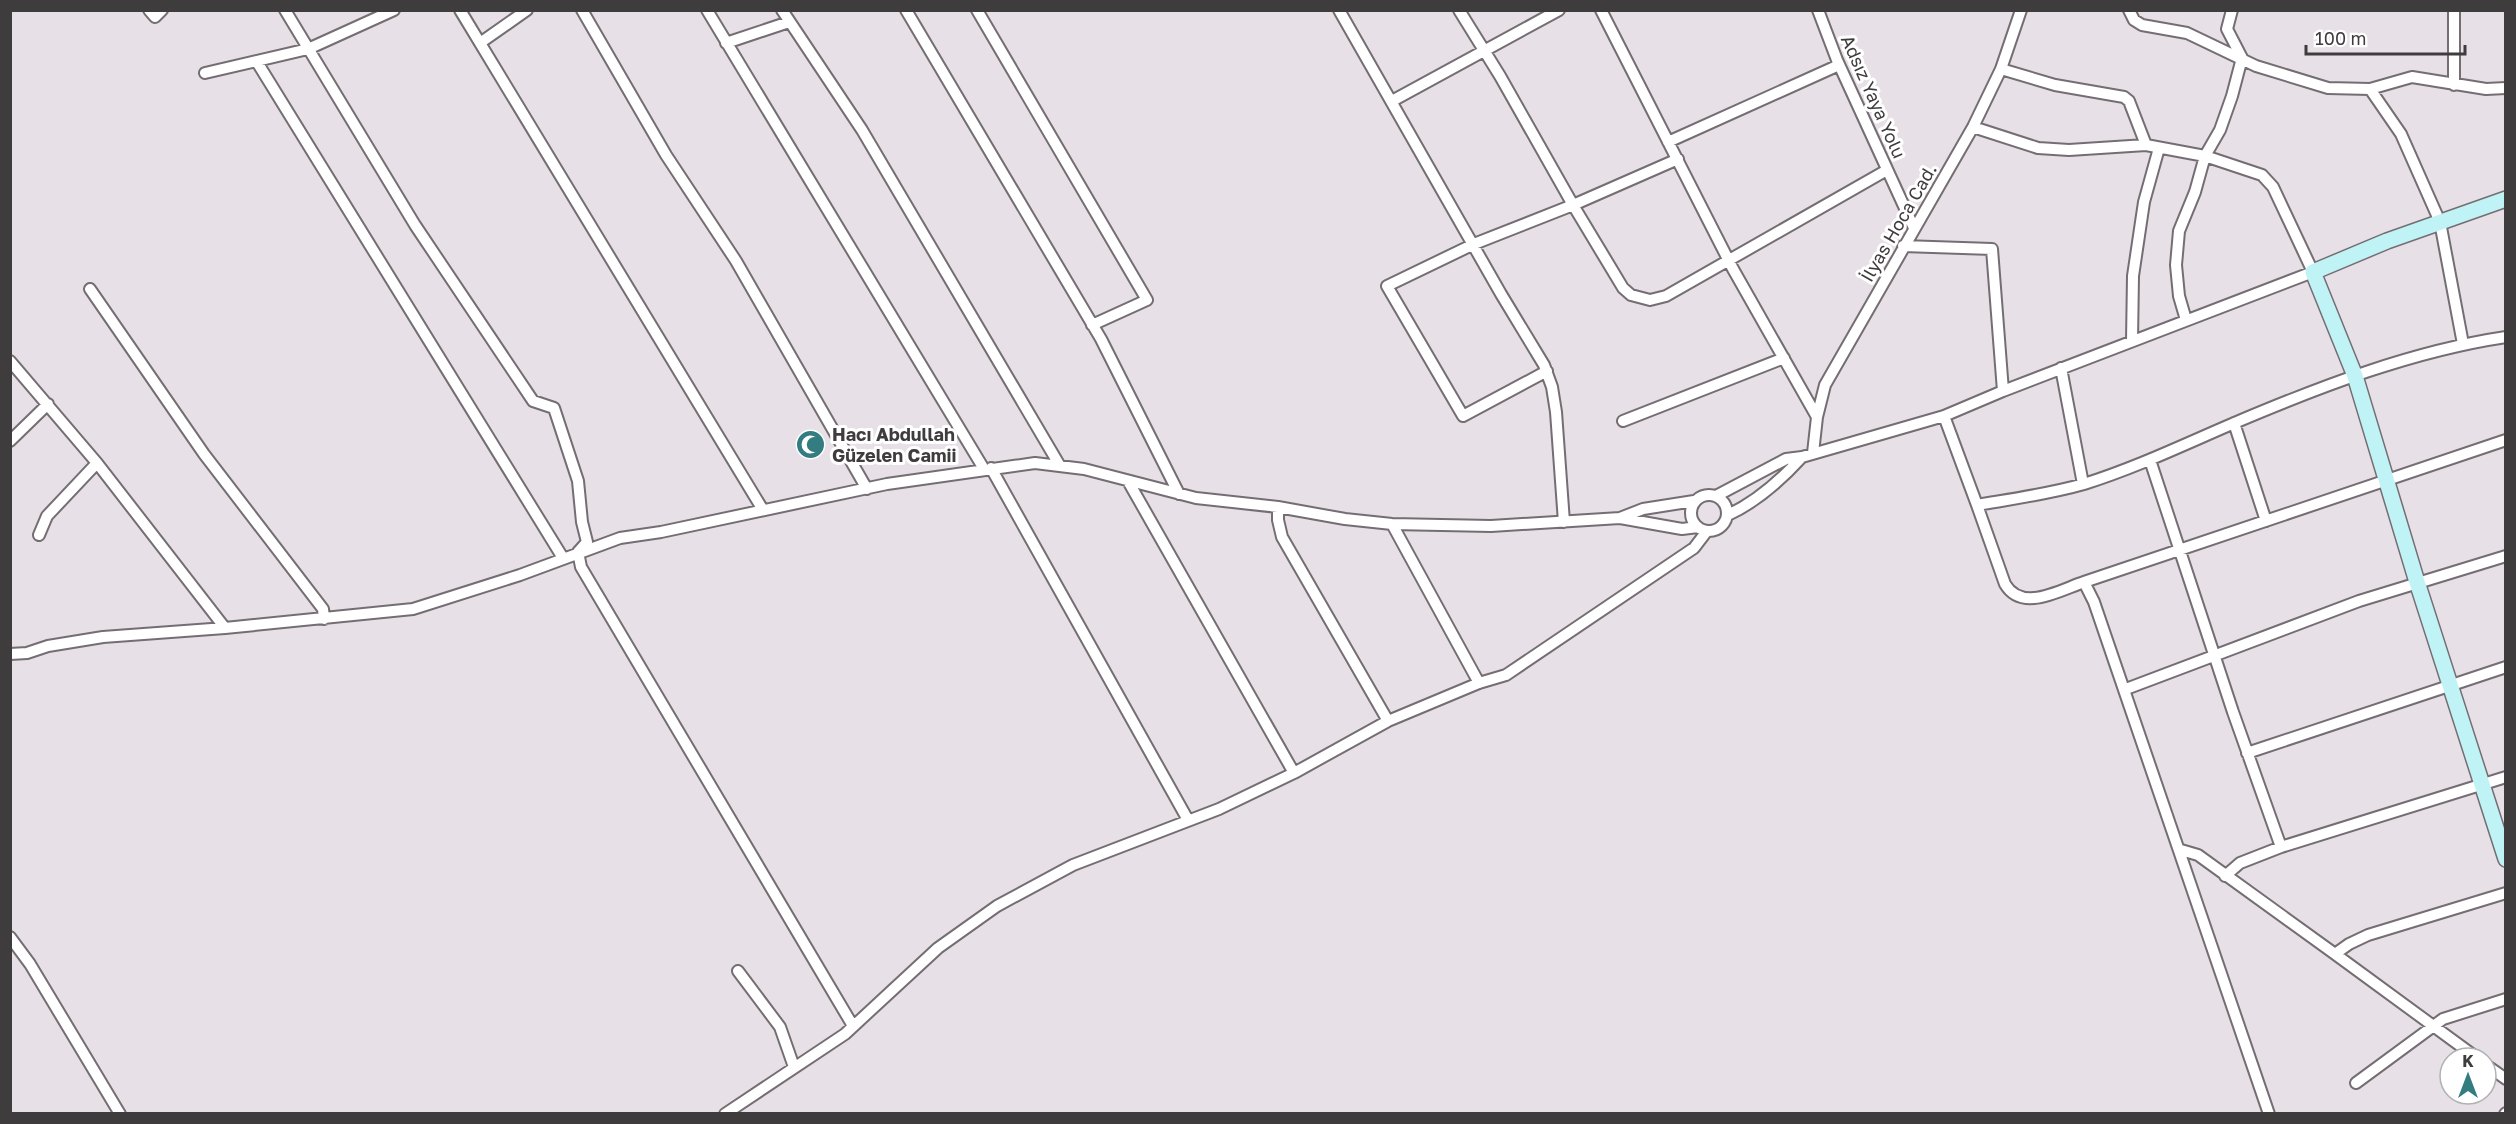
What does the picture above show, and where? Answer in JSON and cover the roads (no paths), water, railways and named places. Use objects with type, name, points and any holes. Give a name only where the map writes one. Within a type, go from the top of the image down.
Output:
[{"type":"street","points":[[149,10],[155,17],[162,10]]},
{"type":"street","points":[[285,10],[415,225],[533,401],[554,408],[579,481],[586,542],[578,552],[581,567],[853,1026]]},
{"type":"street","points":[[206,73],[308,49],[394,10]]},
{"type":"street","points":[[460,10],[763,510]]},
{"type":"street","points":[[480,43],[527,10]]},
{"type":"street","points":[[582,10],[666,155],[736,261],[867,489]]},
{"type":"street","points":[[707,10],[988,469],[1188,820]]},
{"type":"street","points":[[782,10],[862,130],[1060,466]]},
{"type":"street","points":[[906,10],[1092,325],[1179,494]]},
{"type":"street","points":[[976,10],[1147,300],[1092,325]]},
{"type":"street","points":[[1340,10],[1547,371],[1556,412],[1564,522]]},
{"type":"street","points":[[1459,10],[1618,283],[1631,295],[1641,299],[1659,299],[1666,296],[1887,170]]},
{"type":"street","points":[[1392,101],[1559,10]]},
{"type":"street","points":[[1601,10],[1729,261],[1817,417]]},
{"type":"street","name":"Adsız Yaya Yolu","points":[[1818,10],[1839,65],[1914,228]]},
{"type":"street","name":"İlyas Hoca Cad.","points":[[1813,453],[1817,417],[1825,384],[1973,127],[2001,69],[2021,10]]},
{"type":"street","points":[[2129,10],[2134,20],[2142,25],[2187,33],[2256,66],[2328,88],[2370,89],[2412,77],[2430,78],[2454,85],[2486,90],[2505,88]]},
{"type":"street","points":[[2186,320],[2179,296],[2176,265],[2179,231],[2195,192],[2205,156],[2220,130],[2232,96],[2241,58],[2227,29],[2232,10]]},
{"type":"street","points":[[2454,10],[2454,85]]},
{"type":"street","points":[[726,42],[789,22]]},
{"type":"street","points":[[257,62],[563,558]]},
{"type":"street","points":[[1668,142],[1839,65]]},
{"type":"street","points":[[2001,69],[2055,85],[2124,97],[2129,101],[2146,145]]},
{"type":"street","points":[[2370,89],[2401,134],[2440,222],[2463,344]]},
{"type":"street","points":[[1973,127],[2038,148],[2069,150],[2146,145],[2205,156],[2262,175],[2273,187],[2313,272],[2355,376],[2417,582],[2505,859]]},
{"type":"street","points":[[2132,341],[2133,276],[2144,202],[2159,148]]},
{"type":"street","points":[[1547,371],[1463,416],[1387,286],[1474,244],[1678,159]]},
{"type":"street","points":[[1620,518],[1643,509],[1694,501],[1702,496],[1716,496],[1786,459],[1802,457],[1944,416],[2061,368],[2505,199]]},
{"type":"street","points":[[1903,246],[1992,249],[2003,391]]},
{"type":"street","points":[[90,289],[204,454],[322,609],[324,619]]},
{"type":"street","points":[[1977,505],[2083,484],[2150,460],[2234,423],[2355,376],[2463,344],[2505,337]]},
{"type":"street","points":[[1623,421],[1784,358]]},
{"type":"street","points":[[10,361],[97,463],[225,628]]},
{"type":"street","points":[[2061,368],[2083,484]]},
{"type":"street","points":[[10,441],[48,404]]},
{"type":"street","points":[[1944,416],[2005,584],[2016,597],[2028,600],[2505,440]]},
{"type":"street","points":[[2234,423],[2266,521]]},
{"type":"street","points":[[10,654],[103,637],[225,628],[413,609],[520,575],[620,538],[661,532],[867,489],[988,469],[1035,464],[1084,469],[1196,498],[1278,507],[1345,519],[1392,524],[1491,526],[1620,518],[1682,529],[1702,529],[1720,527],[1728,515],[1758,498],[1802,457]]},
{"type":"street","points":[[2150,460],[2214,656],[2281,847]]},
{"type":"street","points":[[39,535],[47,516],[97,463]]},
{"type":"street","points":[[1128,481],[1294,773]]},
{"type":"street","points":[[1716,496],[1726,506],[1728,515]]},
{"type":"street","points":[[1694,501],[1691,515],[1702,529]]},
{"type":"street","points":[[1278,507],[1282,537],[1388,721]]},
{"type":"street","points":[[1392,524],[1479,683]]},
{"type":"street","points":[[725,1113],[853,1026],[938,948],[997,906],[1073,865],[1219,809],[1294,773],[1388,721],[1479,683],[1506,675],[1694,548],[1702,529]]},
{"type":"street","points":[[2126,689],[2317,616],[2417,582],[2505,556]]},
{"type":"street","points":[[2084,582],[2094,602],[2126,689],[2269,1113]]},
{"type":"street","points":[[2247,753],[2505,667]]},
{"type":"street","points":[[2225,876],[2240,863],[2281,847],[2505,777]]},
{"type":"street","points":[[2181,850],[2198,855],[2460,1046]]},
{"type":"street","points":[[2335,954],[2368,935],[2505,893]]},
{"type":"street","points":[[10,937],[30,964],[120,1113]]},
{"type":"street","points":[[738,971],[780,1027],[794,1067]]},
{"type":"street","points":[[2356,1083],[2433,1026],[2456,1013],[2505,999]]},
{"type":"place","name":"Hacı Abdullah Güzelen Camii","points":[[811,445]]}]
